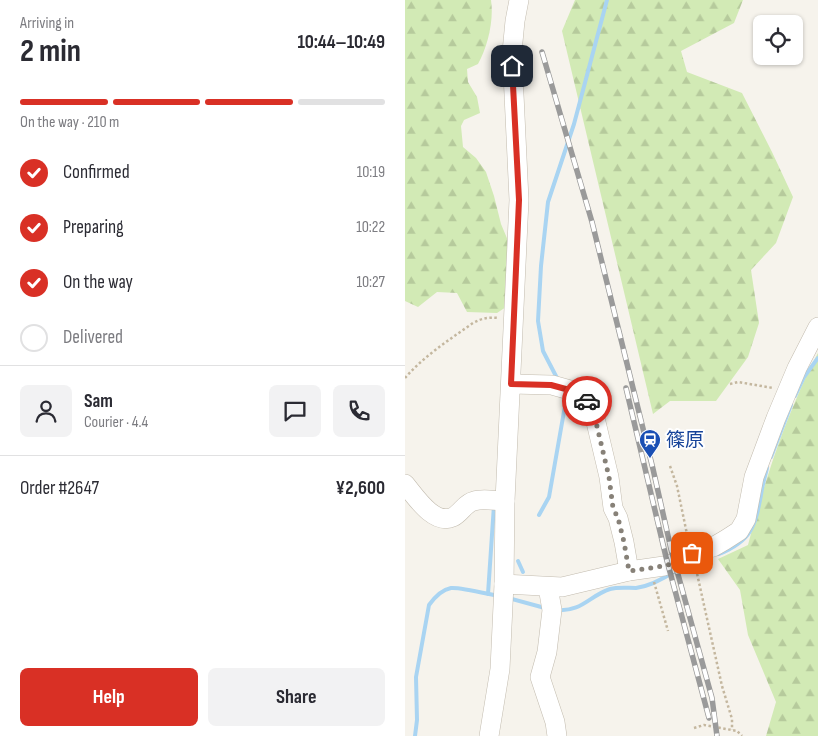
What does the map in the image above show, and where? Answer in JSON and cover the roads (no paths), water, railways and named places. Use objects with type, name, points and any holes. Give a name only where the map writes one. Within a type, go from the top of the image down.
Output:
[{"type":"street","points":[[489,736],[500,669],[504,584],[505,501],[519,200],[512,52],[519,0]]},
{"type":"street","points":[[504,584],[561,587],[629,571],[664,566],[681,561],[692,553],[713,547],[739,531],[745,520],[755,477],[788,388],[818,327]]},
{"type":"street","points":[[511,384],[551,385],[584,394],[595,418],[609,477],[613,508],[618,518],[629,571]]},
{"type":"street","points":[[405,484],[425,508],[438,518],[453,517],[469,502],[476,500],[505,501]]},
{"type":"street","points":[[548,587],[552,610],[547,652],[540,677],[555,722],[557,736]]},
{"type":"waterway","points":[[558,380],[543,351],[538,321],[541,266],[548,202],[574,124],[607,0]]},
{"type":"waterway","points":[[795,396],[804,377],[818,358]]},
{"type":"waterway","points":[[539,515],[549,497],[566,400],[564,395]]},
{"type":"waterway","points":[[771,457],[791,405]]},
{"type":"waterway","points":[[719,554],[738,544],[750,532],[754,524],[767,468]]},
{"type":"waterway","points":[[488,594],[494,505]]},
{"type":"waterway","points":[[518,561],[523,572]]},
{"type":"waterway","points":[[557,610],[573,609],[610,589],[647,586],[675,571]]},
{"type":"waterway","points":[[415,736],[417,720],[416,677],[429,605],[441,592],[451,588],[499,596]]},
{"type":"waterway","points":[[508,598],[545,608]]},
{"type":"railway","points":[[542,52],[592,222],[671,549],[712,698],[717,736]]},
{"type":"railway","points":[[626,388],[666,557],[709,718]]},
{"type":"place","name":"篠原","points":[[650,459]]}]
